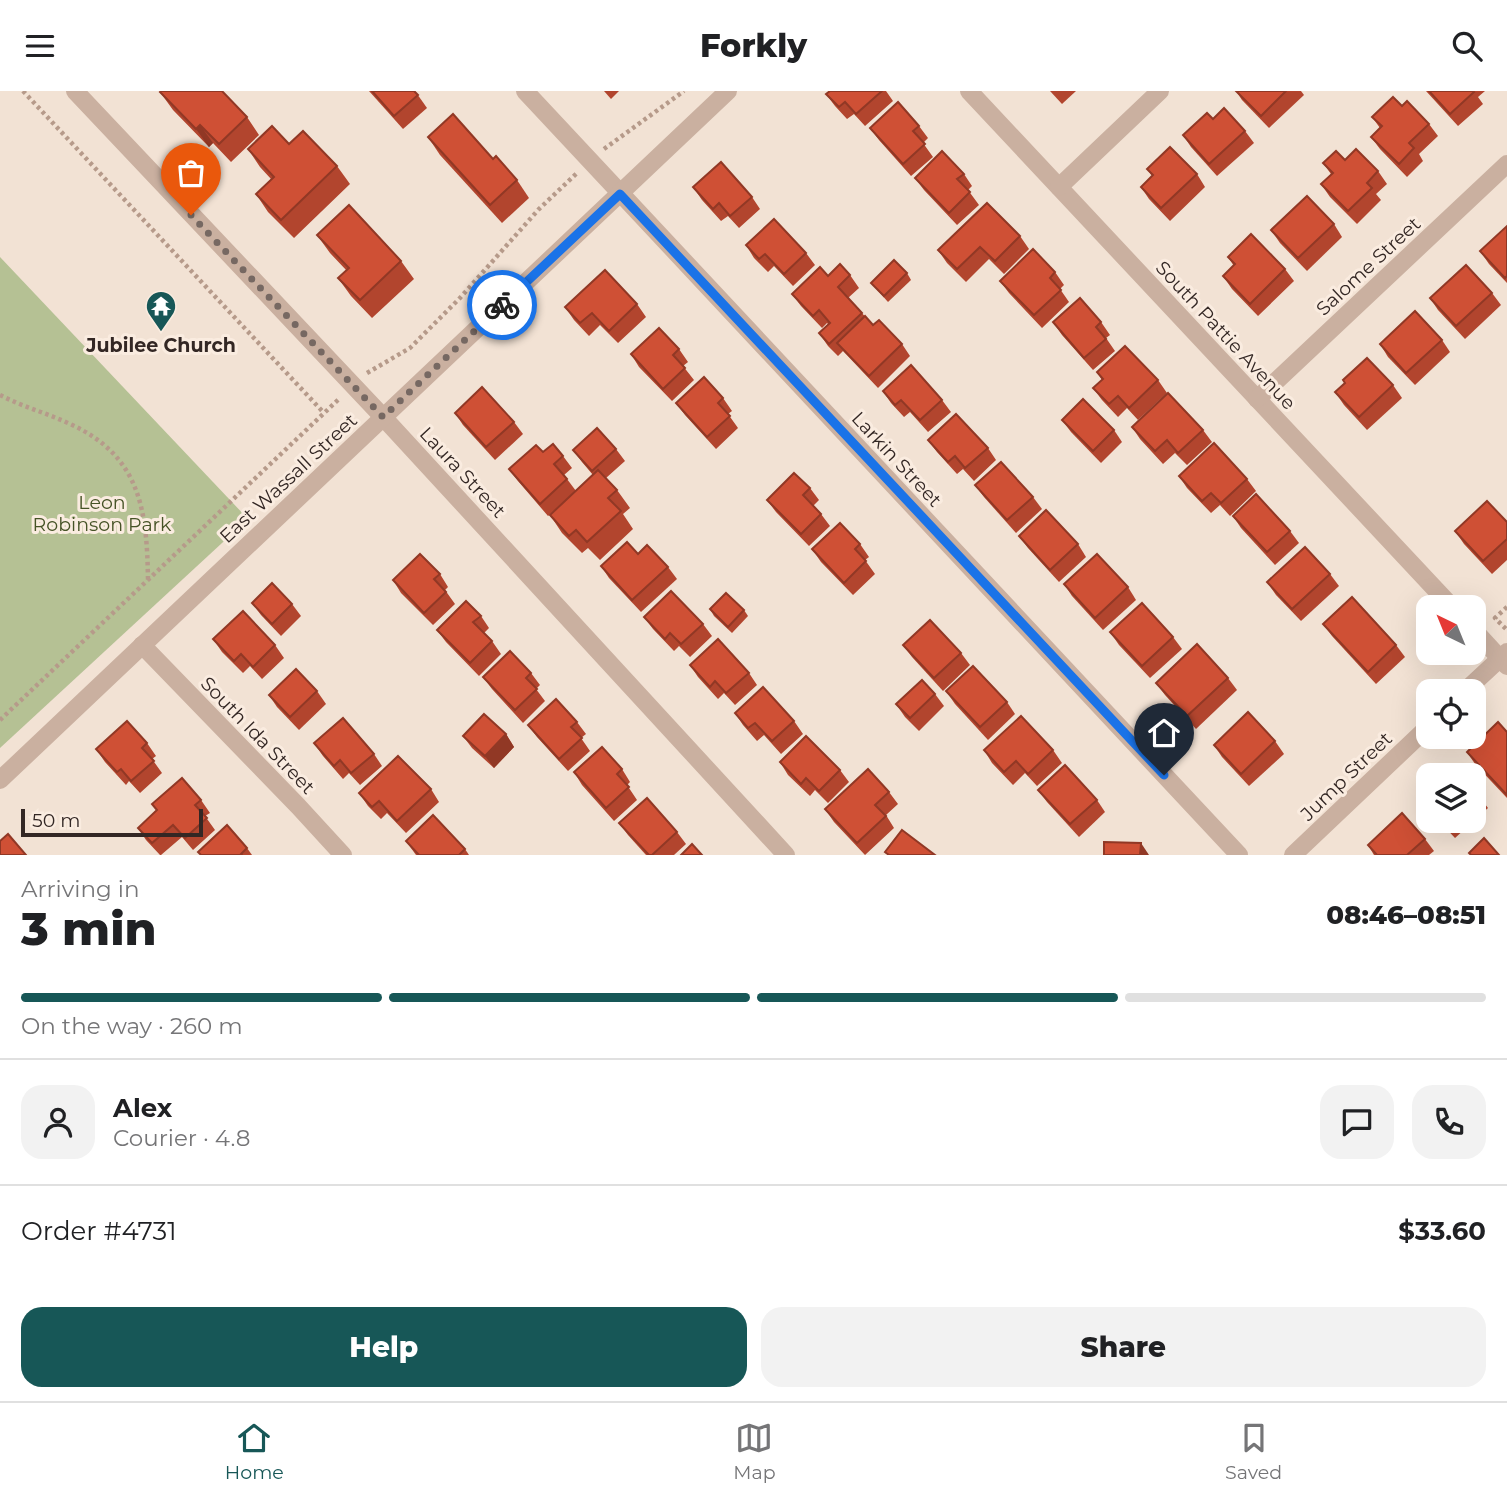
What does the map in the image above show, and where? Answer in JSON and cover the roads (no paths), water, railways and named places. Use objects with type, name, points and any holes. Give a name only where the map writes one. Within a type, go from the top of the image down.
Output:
[{"type":"street","name":"Laura Street","points":[[75,91],[383,417],[786,855]]},
{"type":"street","name":"Larkin Street","points":[[525,91],[1239,855]]},
{"type":"street","name":"East Wassall Street","points":[[0,780],[728,91]]},
{"type":"street","name":"South Pattie Avenue","points":[[969,91],[1441,595]]},
{"type":"street","points":[[1059,187],[1160,91]]},
{"type":"street","name":"Salome Street","points":[[1257,399],[1507,164]]},
{"type":"street","points":[[1480,679],[1505,659],[1486,641]]},
{"type":"street","name":"South Ida Street","points":[[142,645],[343,855]]},
{"type":"street","name":"Jump Street","points":[[1293,855],[1416,738]]},
{"type":"place","name":"Jubilee Church","points":[[161,333]]},
{"type":"park label","name":"Leon Robinson Park","points":[[102,513]]}]
